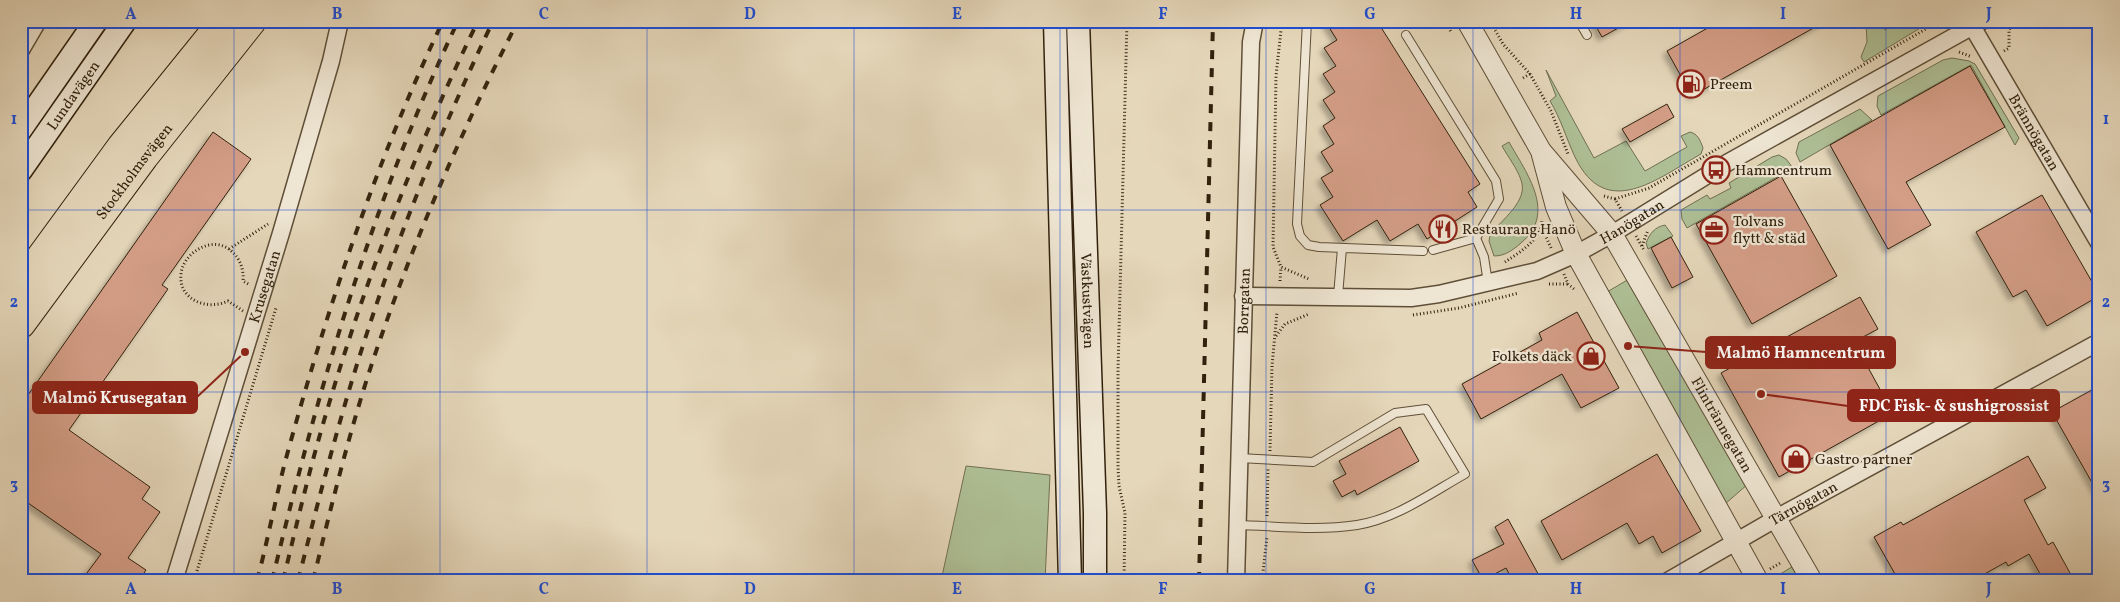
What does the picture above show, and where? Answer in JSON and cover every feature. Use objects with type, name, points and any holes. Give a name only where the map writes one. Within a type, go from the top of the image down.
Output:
[{"type":"highway","name":"Stockholmsvägen","points":[[21,284],[122,148],[223,21]]},
{"type":"highway","name":"Stockholmsvägen","points":[[21,324],[144,157],[252,21]]},
{"type":"main road","name":"Lundavägen","points":[[21,129],[96,21]]},
{"type":"main road","name":"Lundavägen","points":[[21,170],[125,21]]},
{"type":"main road","name":"Västkustvägen","points":[[1055,21],[1070,581]]},
{"type":"main road","name":"Västkustvägen","points":[[1078,21],[1095,513],[1095,581]]},
{"type":"street","points":[[21,50],[38,21]]},
{"type":"street","name":"Krusegatan","points":[[174,581],[332,61],[340,21]]},
{"type":"street","name":"Borrgatan","points":[[1236,581],[1251,42],[1255,21]]},
{"type":"street","name":"Flintrännegatan","points":[[1467,21],[1541,151],[1612,234],[1812,581]]},
{"type":"street","name":"Hanögatan","points":[[1243,296],[1338,289],[1411,298],[1487,276],[1537,271],[1576,254],[1612,234],[1727,163],[1974,23]]},
{"type":"street","name":"Brännögatan","points":[[1974,23],[2099,243]]},
{"type":"street","name":"Flintrännegatan","points":[[1541,151],[1556,207],[1576,254],[1757,579]]},
{"type":"street","name":"Tärnögatan","points":[[1668,581],[1776,518],[2099,342]]},
{"type":"lane","points":[[1307,21],[1297,224],[1300,236],[1308,245],[1424,251]]},
{"type":"lane","points":[[1580,21],[1587,35]]},
{"type":"lane","points":[[1406,34],[1496,181],[1499,199],[1476,238],[1433,250]]},
{"type":"lane","points":[[1476,238],[1487,276]]},
{"type":"lane","points":[[1338,289],[1342,248]]},
{"type":"lane","points":[[1237,526],[1302,528],[1358,525],[1398,512],[1465,474],[1426,409],[1395,413],[1314,462],[1239,458]]},
{"type":"path","points":[[1124,581],[1125,513],[1119,486],[1118,467],[1118,370],[1126,21]]},
{"type":"path","points":[[1282,21],[1276,76],[1273,248],[1281,267],[1305,279],[1338,289]]},
{"type":"path","points":[[1490,21],[1503,44],[1530,74],[1551,111],[1569,155]]},
{"type":"path","points":[[1615,199],[1649,188],[1854,72],[1931,26],[1935,21]]},
{"type":"path","points":[[1523,78],[1530,74]]},
{"type":"path","points":[[1487,276],[1526,248],[1542,228],[1542,214]]},
{"type":"path","points":[[229,249],[270,223]]},
{"type":"path","points":[[244,311],[228,302],[215,306],[199,304],[188,295],[182,282],[182,270],[197,249],[210,244],[229,249],[240,262],[242,281],[252,287]]},
{"type":"path","points":[[194,581],[279,298]]},
{"type":"path","points":[[1757,579],[1796,553]]},
{"type":"green space","points":[[1868,21],[1879,21],[1885,30],[1900,21],[1932,21],[1864,62],[1861,57],[1867,42],[1866,23]]},
{"type":"green space","points":[[1952,58],[1975,64],[2019,138],[2015,145],[1971,65],[1881,115],[1877,106],[1878,96],[1943,60]]},
{"type":"green space","points":[[1546,70],[1594,158],[1626,141],[1645,171],[1687,147],[1681,136],[1690,132],[1695,134],[1700,140],[1703,148],[1701,154],[1668,174],[1634,189],[1617,191],[1602,187],[1588,177],[1575,157],[1550,101],[1556,96]]},
{"type":"green space","points":[[1860,109],[1872,120],[1800,162],[1796,153],[1799,142]]},
{"type":"green space","points":[[1509,142],[1524,167],[1535,193],[1538,206],[1537,219],[1532,231],[1521,243],[1509,252],[1494,256],[1489,241],[1490,235],[1518,203],[1522,188],[1517,171],[1502,146]]},
{"type":"green space","points":[[1779,155],[1786,159],[1793,168],[1687,228],[1682,219],[1681,210],[1707,195],[1710,199],[1731,188],[1729,183],[1772,157]]},
{"type":"green space","points":[[1665,225],[1673,236],[1648,249],[1646,243],[1651,233],[1658,227]]},
{"type":"green space","points":[[1629,279],[1748,484],[1725,504],[1607,292]]},
{"type":"green space","points":[[966,466],[1050,475],[1045,581],[941,581]]},
{"type":"green space","points":[[1795,565],[1803,581],[1769,581]]},
{"type":"building","points":[[1325,21],[1377,21],[1480,184],[1468,192],[1477,207],[1427,239],[1418,224],[1390,241],[1377,220],[1343,241],[1320,205],[1333,197],[1321,178],[1333,171],[1321,152],[1334,144],[1323,126],[1335,118],[1323,100],[1335,92],[1323,74],[1336,66],[1324,48],[1337,40]]},
{"type":"building","points":[[1593,21],[1631,21],[1602,37]]},
{"type":"building","points":[[1720,21],[1826,21],[1692,96],[1667,51]]},
{"type":"building","points":[[1970,66],[2005,127],[1906,182],[1931,225],[1888,249],[1830,145]]},
{"type":"building","points":[[1667,104],[1674,117],[1630,142],[1622,129]]},
{"type":"building","points":[[213,132],[251,159],[162,285],[168,289],[69,430],[150,487],[142,499],[160,512],[128,558],[146,570],[139,581],[81,581],[101,554],[21,498],[21,405]]},
{"type":"building","points":[[1781,176],[1837,276],[1752,324],[1696,224]]},
{"type":"building","points":[[2042,195],[2099,294],[2099,296],[2047,326],[2026,290],[2013,297],[1976,232]]},
{"type":"building","points":[[1671,237],[1693,277],[1672,288],[1651,248]]},
{"type":"building","points":[[1860,297],[1878,329],[1863,337],[1868,345],[1859,351],[1893,413],[1779,477],[1721,373]]},
{"type":"building","points":[[1577,312],[1619,388],[1581,408],[1562,374],[1481,419],[1462,384],[1542,340],[1539,333]]},
{"type":"building","points":[[2099,386],[2099,495],[2052,412]]},
{"type":"building","points":[[1400,427],[1419,461],[1357,495],[1355,490],[1342,497],[1333,481],[1346,474],[1339,461]]},
{"type":"building","points":[[1657,454],[1701,531],[1662,553],[1653,536],[1639,544],[1627,523],[1562,560],[1541,521]]},
{"type":"building","points":[[2028,456],[2046,488],[2024,500],[2048,545],[2053,542],[2070,573],[2056,581],[2044,581],[2029,554],[2008,566],[2006,562],[1972,581],[1899,581],[1874,537],[1901,522],[1903,525]]},
{"type":"building","points":[[1508,519],[1542,581],[1513,581],[1506,568],[1483,580],[1472,560],[1504,544],[1495,527]]},
{"type":"railway","points":[[257,581],[285,461],[339,283],[397,124],[443,21]]},
{"type":"railway","points":[[272,581],[309,438],[350,296],[400,157],[427,89],[458,21]]},
{"type":"railway","points":[[283,581],[314,456],[347,345],[366,290],[429,127],[478,21]]},
{"type":"railway","points":[[298,581],[339,426],[380,293],[425,175],[493,21]]},
{"type":"railway","points":[[313,581],[352,427],[396,296],[444,177],[518,21]]},
{"type":"railway","points":[[1199,581],[1213,21]]},
{"type":"place","name":"Preem","points":[[1691,84]]},
{"type":"place","name":"Hamncentrum","points":[[1716,170]]},
{"type":"place","name":"Restaurang Hanö","points":[[1443,229]]},
{"type":"place","name":"Tolvans flytt & städ","points":[[1714,230]]},
{"type":"place","name":"Malmö Hamncentrum","points":[[1628,346]]},
{"type":"place","name":"Malmö Krusegatan","points":[[245,352]]},
{"type":"place","name":"Folkets däck","points":[[1591,356]]},
{"type":"place","name":"FDC Fisk- & sushigrossist","points":[[1761,394]]},
{"type":"place","name":"Gastro partner","points":[[1796,459]]}]
